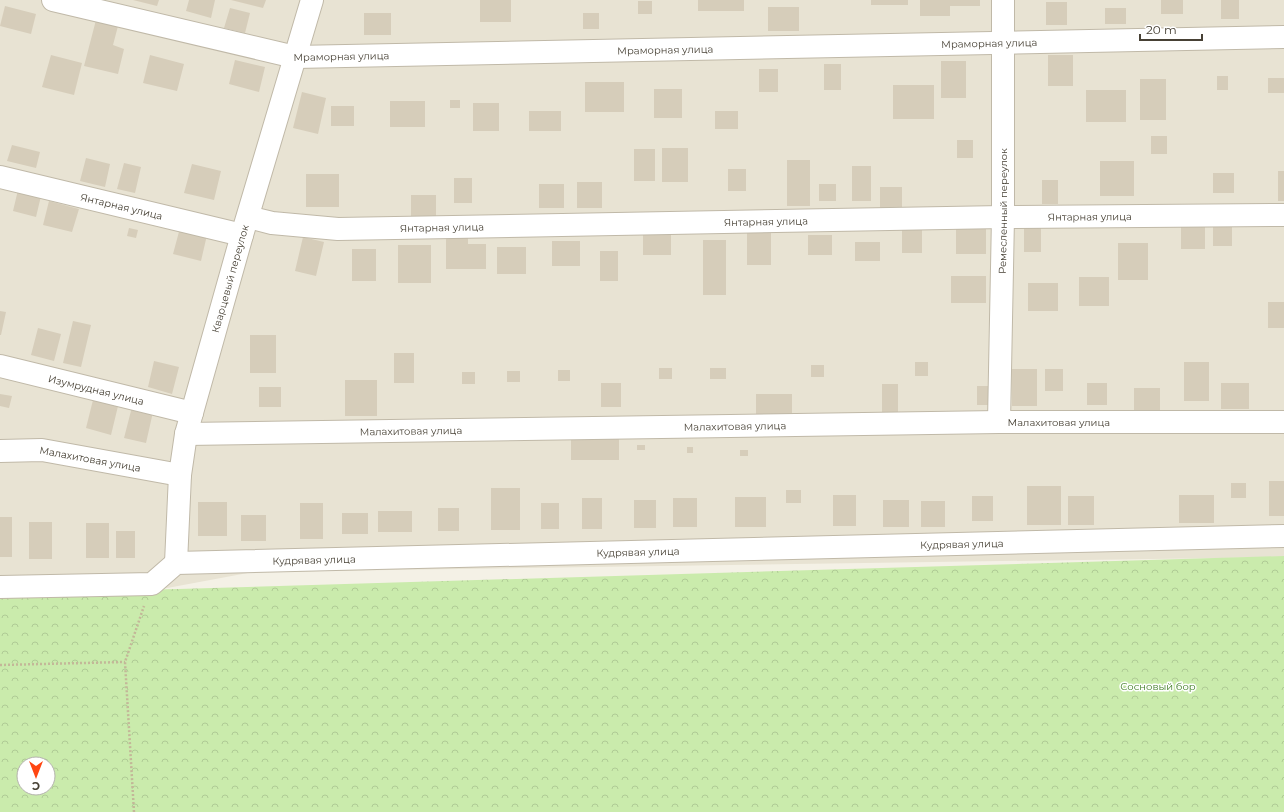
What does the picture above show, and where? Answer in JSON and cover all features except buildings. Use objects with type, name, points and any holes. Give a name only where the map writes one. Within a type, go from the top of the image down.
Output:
[{"type":"street","name":"Мраморная улица","points":[[53,0],[295,57],[1284,37]]},
{"type":"street","name":"Кварцевый переулок","points":[[176,563],[180,475],[186,434],[245,226],[312,0]]},
{"type":"street","name":"Ремесленный переулок","points":[[999,422],[1003,217],[1003,0]]},
{"type":"street","name":"Янтарная улица","points":[[0,177],[245,226],[272,223],[338,229],[1003,217],[1284,215]]},
{"type":"street","name":"Изумрудная улица","points":[[0,366],[192,412]]},
{"type":"street","name":"Малахитовая улица","points":[[186,434],[999,422],[1284,422]]},
{"type":"street","name":"Малахитовая улица","points":[[0,451],[42,450],[180,475]]},
{"type":"street","name":"Кудрявая улица","points":[[176,563],[1284,536]]},
{"type":"street","points":[[0,587],[152,584],[176,563]]},
{"type":"path","points":[[134,812],[125,662],[152,584]]},
{"type":"path","points":[[0,664],[125,662]]},
{"type":"shaded area","points":[[0,0],[1284,0],[1284,557],[253,572],[119,597],[0,599]]},
{"type":"green space","name":"Сосновый бор","points":[[1284,556],[1284,812],[0,812],[0,593]]}]
